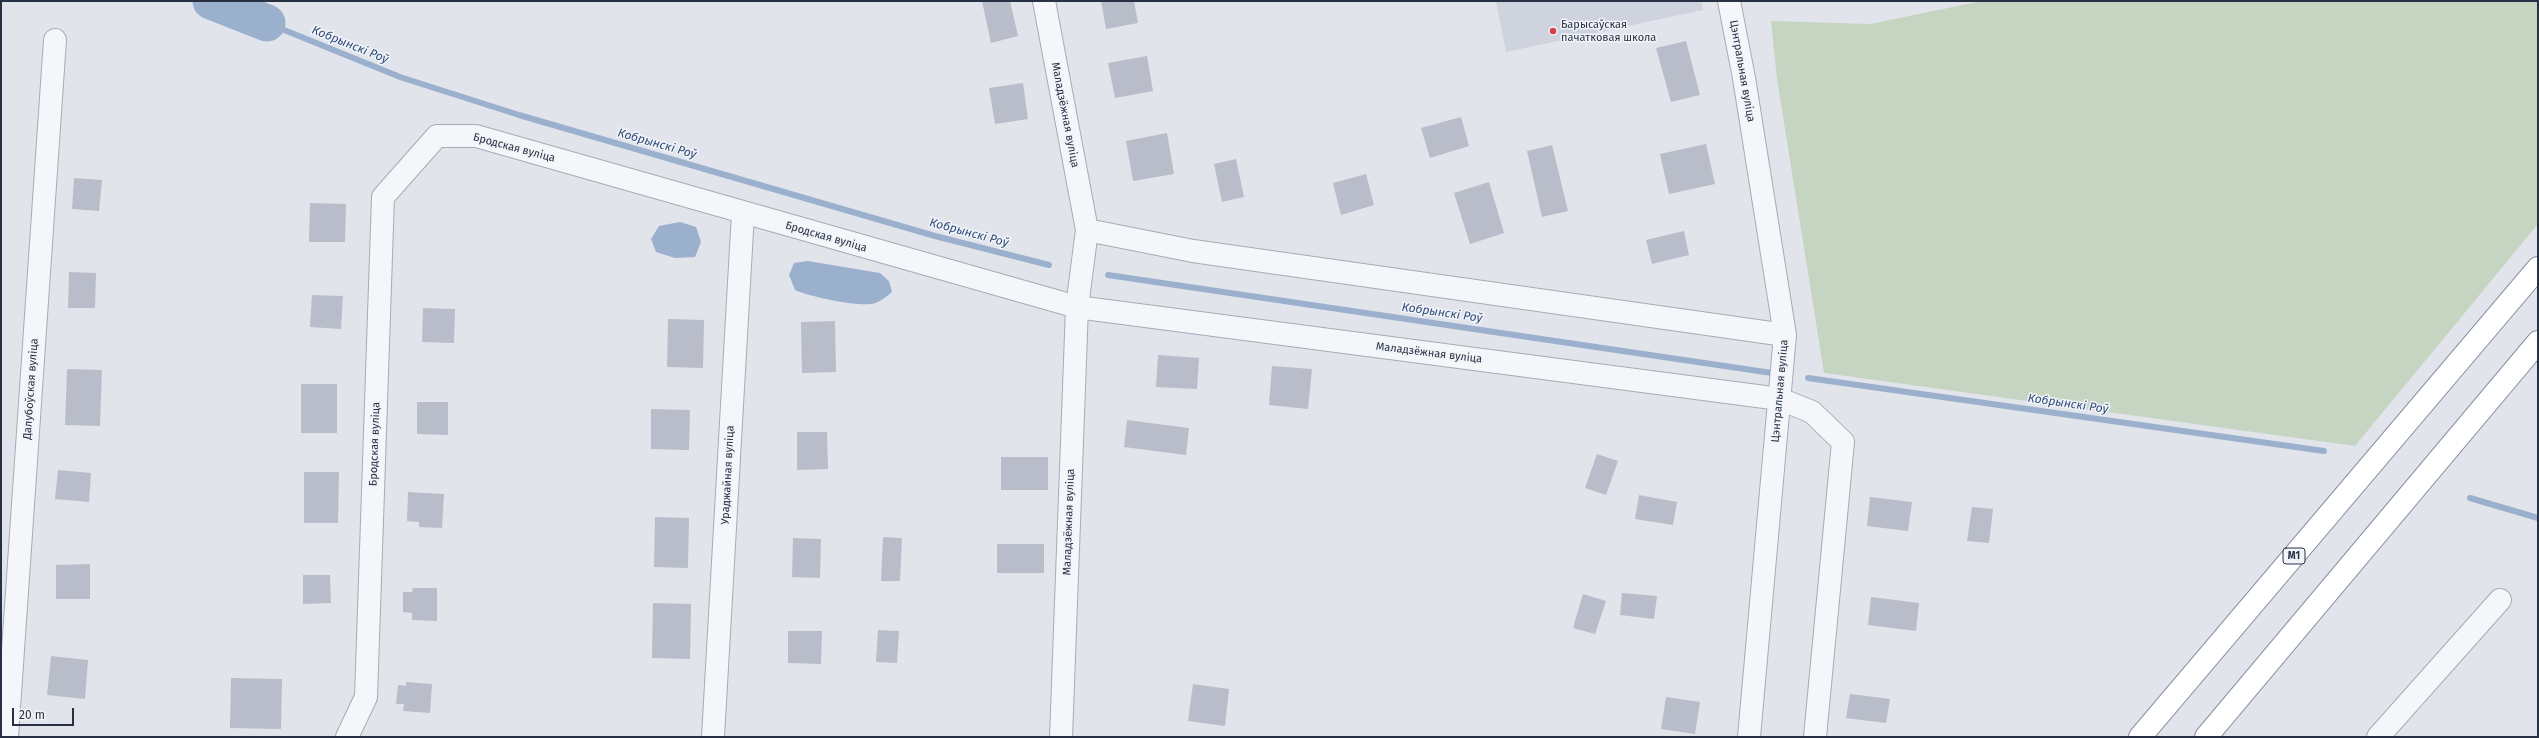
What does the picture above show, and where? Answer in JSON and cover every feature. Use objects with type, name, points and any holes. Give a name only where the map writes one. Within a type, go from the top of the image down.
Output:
[{"type":"highway","name":"М1","points":[[2140,737],[2538,268]]},
{"type":"highway","points":[[2206,737],[2538,342]]},
{"type":"street","name":"Маладзёжная вуліца","points":[[1044,1],[1087,230],[1077,307],[1061,737]]},
{"type":"street","name":"Цэнтральная вуліца","points":[[1729,1],[1785,335],[1749,737]]},
{"type":"street","name":"Далубоўская вуліца","points":[[7,737],[55,40]]},
{"type":"street","name":"Бродская вуліца","points":[[347,737],[366,697],[383,197],[437,136],[476,136],[1077,307]]},
{"type":"street","name":"Ураджайная вуліца","points":[[713,737],[743,213]]},
{"type":"street","points":[[1087,230],[1193,251],[1785,335]]},
{"type":"street","name":"Маладзёжная вуліца","points":[[1077,307],[1780,399],[1812,412],[1843,442],[1815,737]]},
{"type":"street","points":[[2378,737],[2500,600]]},
{"type":"shaded area","name":"Барысаўская пачатковая школа","points":[[1496,1],[1702,1],[1703,10],[1506,52]]},
{"type":"green space","points":[[1982,1],[2538,1],[2538,224],[2355,446],[1824,373],[1777,79],[1771,21],[1870,24]]},
{"type":"water","points":[[680,222],[696,227],[701,242],[695,257],[675,258],[656,252],[651,239],[659,226]]},
{"type":"water","points":[[808,261],[880,273],[889,281],[892,292],[882,300],[871,304],[854,304],[795,290],[789,275],[794,263]]},
{"type":"building","points":[[982,1],[1010,1],[1018,36],[991,43]]},
{"type":"building","points":[[1101,1],[1134,1],[1138,23],[1106,29]]},
{"type":"building","points":[[1686,41],[1700,95],[1671,102],[1656,48]]},
{"type":"building","points":[[1147,56],[1153,91],[1115,98],[1108,63]]},
{"type":"building","points":[[1023,83],[1028,119],[995,124],[989,88]]},
{"type":"building","points":[[1461,117],[1469,146],[1430,158],[1421,128]]},
{"type":"building","points":[[1167,133],[1174,174],[1133,181],[1126,141]]},
{"type":"building","points":[[1706,144],[1715,184],[1669,194],[1660,154]]},
{"type":"building","points":[[1552,145],[1568,211],[1542,217],[1527,151]]},
{"type":"building","points":[[1236,159],[1244,197],[1222,202],[1214,164]]},
{"type":"building","points":[[1366,174],[1374,205],[1341,215],[1333,183]]},
{"type":"building","points":[[74,178],[102,180],[99,211],[72,209]]},
{"type":"building","points":[[1489,182],[1504,233],[1470,244],[1454,193]]},
{"type":"building","points":[[310,203],[346,204],[345,242],[309,242]]},
{"type":"building","points":[[1684,231],[1689,255],[1652,264],[1646,240]]},
{"type":"building","points":[[69,272],[96,273],[95,308],[68,308]]},
{"type":"building","points":[[312,295],[343,296],[341,329],[310,327]]},
{"type":"building","points":[[423,308],[455,309],[454,343],[422,342]]},
{"type":"building","points":[[668,319],[704,320],[703,368],[667,367]]},
{"type":"building","points":[[835,321],[836,372],[802,373],[801,322]]},
{"type":"building","points":[[1158,355],[1199,358],[1197,389],[1156,387]]},
{"type":"building","points":[[1272,366],[1312,369],[1308,409],[1269,405]]},
{"type":"building","points":[[67,369],[102,370],[100,426],[65,425]]},
{"type":"building","points":[[301,384],[337,384],[337,433],[301,433]]},
{"type":"building","points":[[417,402],[448,402],[448,435],[417,434]]},
{"type":"building","points":[[651,409],[690,410],[689,450],[651,449]]},
{"type":"building","points":[[1127,420],[1189,428],[1186,455],[1124,447]]},
{"type":"building","points":[[797,432],[827,432],[828,469],[797,470]]},
{"type":"building","points":[[1597,454],[1618,461],[1606,495],[1585,488]]},
{"type":"building","points":[[1001,457],[1048,457],[1048,490],[1001,490]]},
{"type":"building","points":[[58,470],[91,473],[89,502],[55,499]]},
{"type":"building","points":[[304,472],[339,472],[338,523],[304,523]]},
{"type":"building","points":[[408,492],[444,494],[442,528],[419,527],[419,522],[407,521]]},
{"type":"building","points":[[1639,495],[1677,502],[1673,525],[1635,519]]},
{"type":"building","points":[[1870,497],[1912,502],[1908,531],[1867,526]]},
{"type":"building","points":[[1972,507],[1993,509],[1989,543],[1967,541]]},
{"type":"building","points":[[655,517],[689,518],[688,568],[654,567]]},
{"type":"building","points":[[883,537],[902,538],[900,581],[881,581]]},
{"type":"building","points":[[793,538],[821,539],[820,578],[792,577]]},
{"type":"building","points":[[997,544],[1044,544],[1044,573],[997,573]]},
{"type":"building","points":[[90,564],[90,599],[56,599],[56,565]]},
{"type":"building","points":[[303,575],[330,575],[331,603],[303,604]]},
{"type":"building","points":[[413,588],[437,588],[437,621],[412,620],[412,613],[403,612],[403,592],[412,592]]},
{"type":"building","points":[[1622,593],[1657,596],[1654,619],[1620,615]]},
{"type":"building","points":[[1583,594],[1606,601],[1595,634],[1573,628]]},
{"type":"building","points":[[1871,597],[1919,603],[1916,631],[1868,625]]},
{"type":"building","points":[[653,603],[691,604],[690,659],[652,658]]},
{"type":"building","points":[[878,630],[899,631],[897,663],[876,662]]},
{"type":"building","points":[[788,631],[822,631],[821,664],[788,663]]},
{"type":"building","points":[[51,656],[88,660],[85,699],[47,695]]},
{"type":"building","points":[[231,678],[282,679],[281,729],[230,728]]},
{"type":"building","points":[[406,682],[432,684],[430,713],[403,711],[404,704],[396,704],[398,685],[406,686]]},
{"type":"building","points":[[1193,684],[1229,689],[1225,726],[1188,721]]},
{"type":"building","points":[[1850,694],[1890,699],[1886,723],[1846,718]]},
{"type":"building","points":[[1666,697],[1700,702],[1695,734],[1661,729]]},
{"type":"waterway","points":[[211,1],[267,23]]},
{"type":"waterway","name":"Кобрынскі Роў","points":[[267,23],[400,77],[519,115],[935,236],[1049,265]]},
{"type":"waterway","name":"Кобрынскі Роў","points":[[1108,275],[1772,373]]},
{"type":"waterway","name":"Кобрынскі Роў","points":[[1808,378],[2324,451]]},
{"type":"waterway","name":"Кобрынскі Роў","points":[[2470,498],[2538,518]]},
{"type":"place","name":"Барысаўская пачатковая школа","points":[[1553,31]]}]
